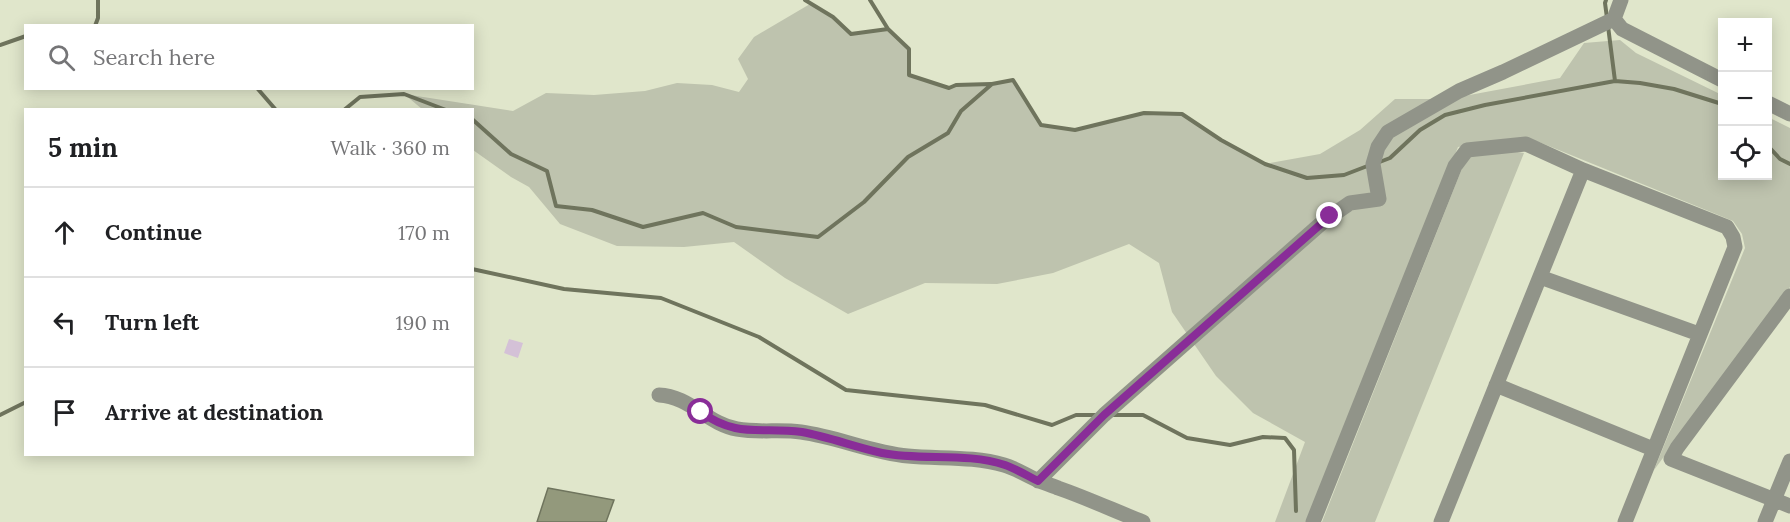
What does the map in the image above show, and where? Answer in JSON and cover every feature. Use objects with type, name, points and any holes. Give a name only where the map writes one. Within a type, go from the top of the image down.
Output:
[{"type":"street","points":[[1038,481],[1104,415],[1324,221],[1350,203],[1379,199],[1373,164],[1378,147],[1388,132],[1459,91],[1614,18],[1621,0]]},
{"type":"street","points":[[1614,18],[1622,28],[1718,78]]},
{"type":"street","points":[[1772,105],[1790,114]]},
{"type":"street","points":[[1313,522],[1455,166],[1467,150],[1509,144],[1526,144],[1583,170],[1727,227],[1733,237],[1735,247],[1625,522]]},
{"type":"street","points":[[1446,520],[1496,385],[1583,170]]},
{"type":"street","points":[[1540,277],[1700,334]]},
{"type":"street","points":[[1790,296],[1677,447],[1671,459],[1790,506]]},
{"type":"street","points":[[1496,385],[1653,449]]},
{"type":"street","points":[[659,395],[670,395],[713,421],[736,429],[801,432],[881,453],[949,457],[1006,465],[1038,481],[1143,522]]},
{"type":"street","points":[[1765,522],[1790,461]]},
{"type":"shaded area","points":[[810,4],[833,17],[851,34],[888,29],[909,49],[909,76],[949,88],[956,85],[992,84],[1013,80],[1041,125],[1075,130],[1144,113],[1182,114],[1221,140],[1265,164],[1320,154],[1360,130],[1395,99],[1448,99],[1560,78],[1584,43],[1620,40],[1636,53],[1718,93],[1718,180],[1772,180],[1772,119],[1790,128],[1790,287],[1654,470],[1745,248],[1742,234],[1733,221],[1539,142],[1521,138],[1458,147],[1307,522],[1275,522],[1305,442],[1253,413],[1216,376],[1172,312],[1159,263],[1129,244],[1053,273],[997,284],[925,283],[848,314],[785,278],[734,242],[684,247],[617,246],[560,224],[529,187],[474,151],[474,108],[421,108],[404,94],[513,111],[546,93],[594,95],[645,91],[677,83],[712,85],[739,92],[748,79],[738,59],[754,37]]},
{"type":"shaded area","points":[[1511,151],[1524,153],[1375,522],[1322,522],[1463,166],[1470,156]]},
{"type":"shaded area","points":[[548,488],[614,500],[606,522],[537,522]]},
{"type":"building","points":[[509,339],[523,343],[518,358],[504,353]]},
{"type":"waterway","points":[[96,24],[98,0]]},
{"type":"waterway","points":[[805,0],[833,17],[851,34],[888,29]]},
{"type":"waterway","points":[[870,0],[888,29],[909,49],[909,75],[949,88],[956,85],[991,84]]},
{"type":"waterway","points":[[1606,0],[1607,18]]},
{"type":"waterway","points":[[1608,26],[1615,81]]},
{"type":"waterway","points":[[0,45],[24,37]]},
{"type":"waterway","points":[[474,121],[511,154],[547,171],[556,206],[592,210],[643,227],[703,213],[736,227],[818,237],[864,202],[908,157],[948,133],[961,111],[992,84],[1013,80],[1041,125],[1075,130],[1144,113],[1182,114],[1221,140],[1265,164],[1307,178],[1344,175],[1370,165]]},
{"type":"waterway","points":[[1377,163],[1390,158],[1420,130],[1445,115],[1485,105],[1615,81],[1674,89],[1718,103]]},
{"type":"waterway","points":[[259,90],[274,108]]},
{"type":"waterway","points":[[346,108],[360,97],[404,94],[441,108]]},
{"type":"waterway","points":[[1772,150],[1780,159],[1790,164]]},
{"type":"waterway","points":[[474,269],[564,289],[661,298],[759,337],[846,390],[985,405],[1052,425],[1076,415],[1098,415]]},
{"type":"waterway","points":[[0,415],[24,403]]},
{"type":"waterway","points":[[1111,415],[1143,415],[1187,438],[1230,445],[1263,437],[1285,438],[1294,450],[1296,511]]},
{"type":"route","points":[[701,412],[713,421],[736,429],[801,432],[881,453],[986,461],[1006,465],[1038,481],[1104,415],[1330,216]]}]
